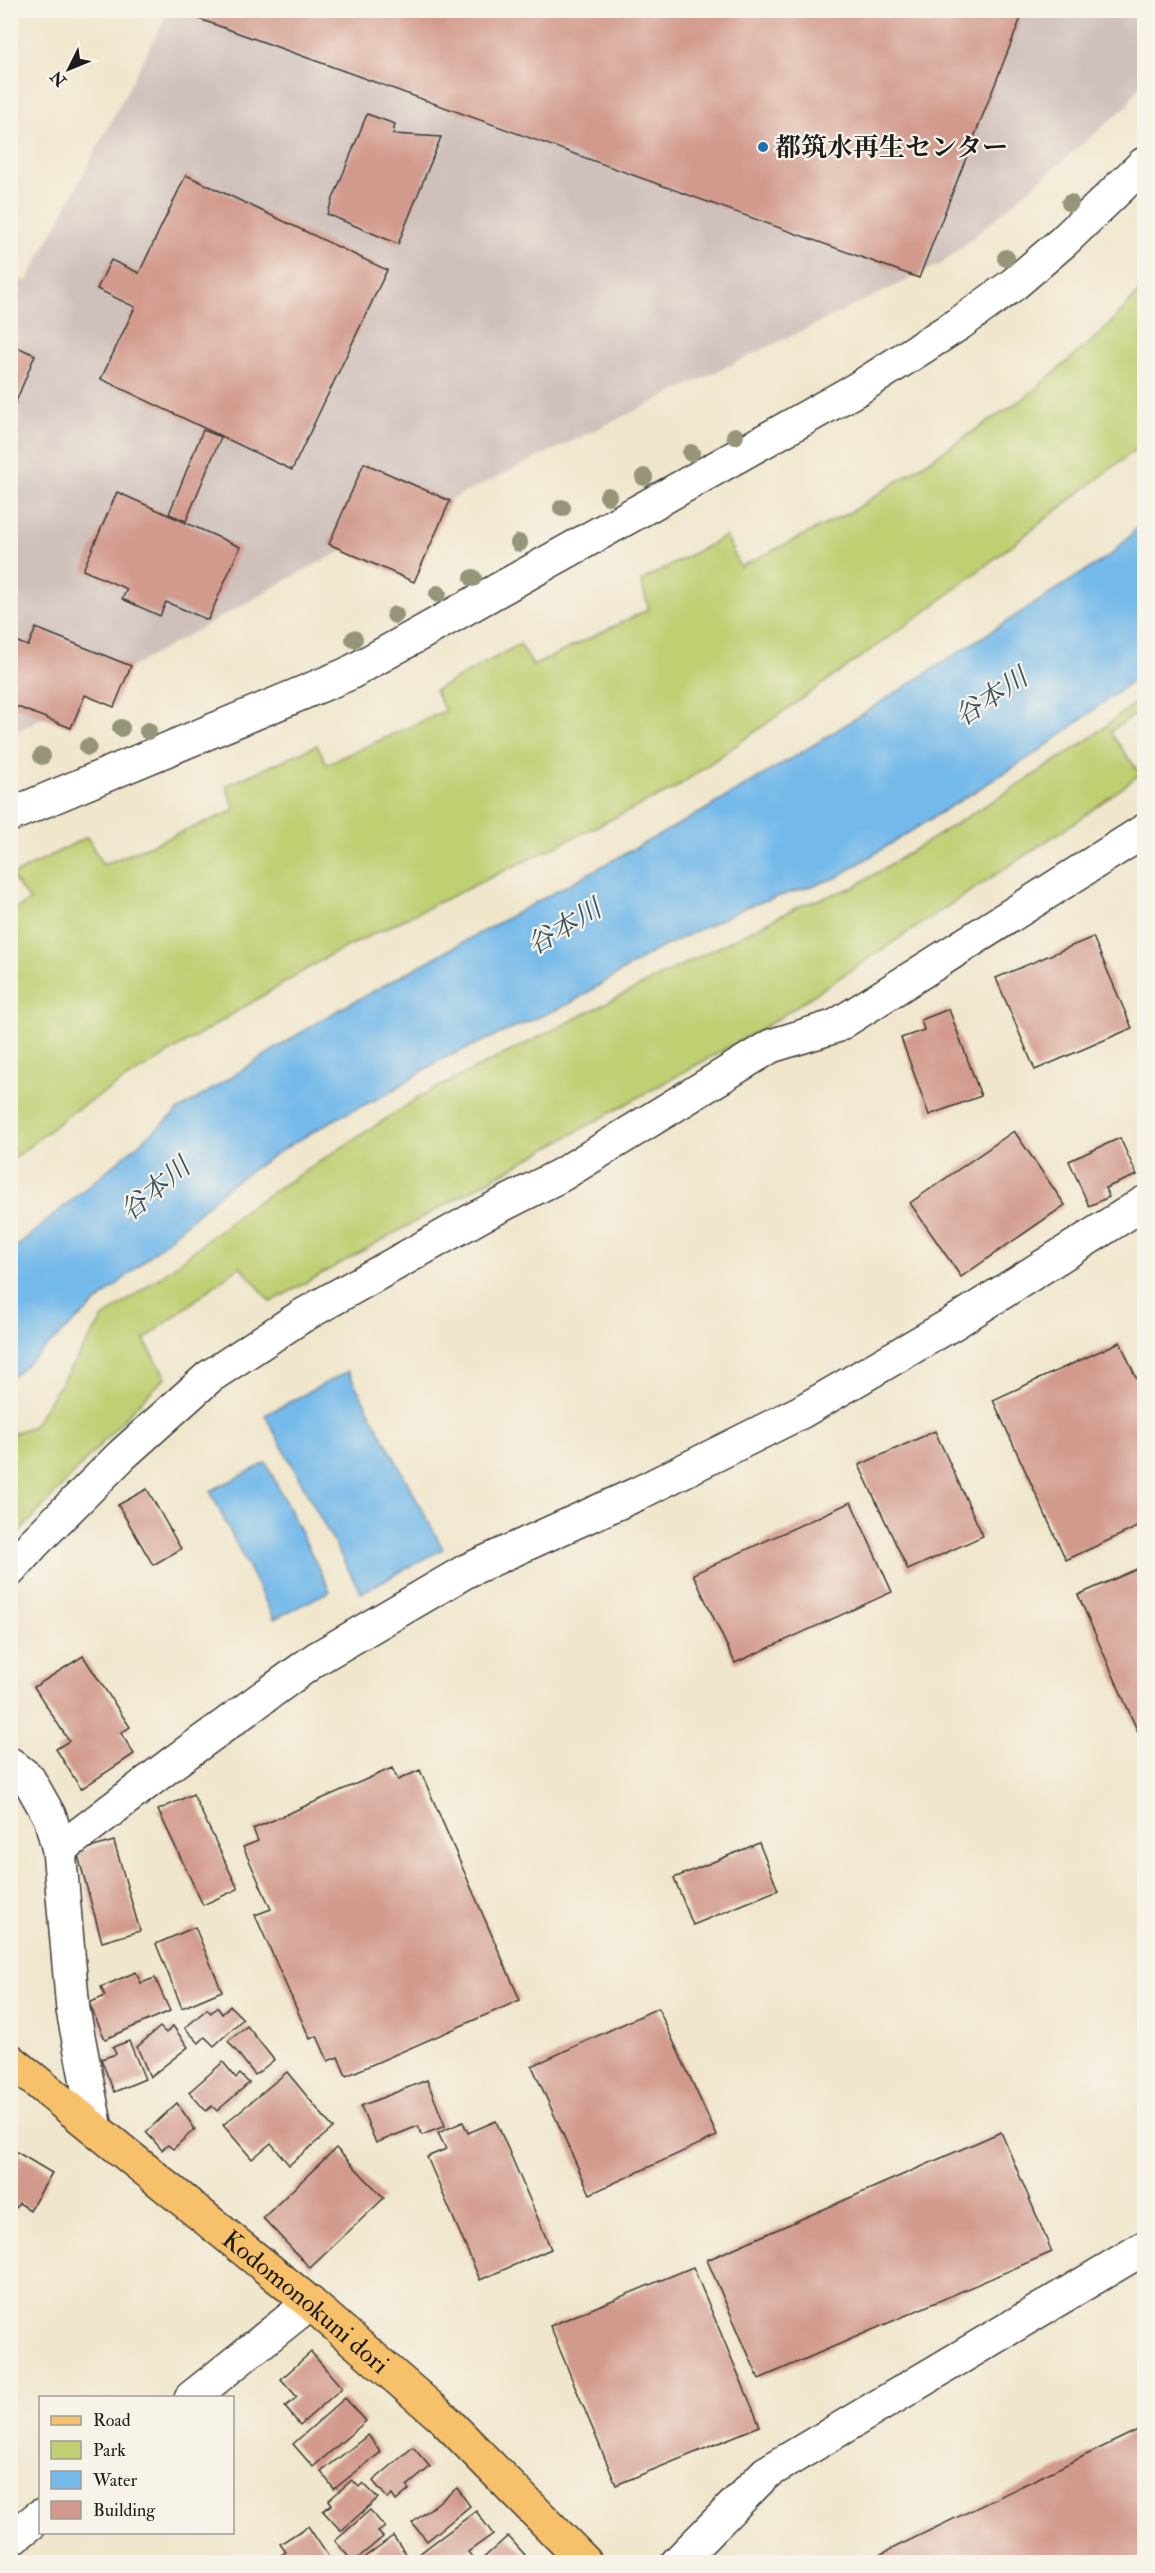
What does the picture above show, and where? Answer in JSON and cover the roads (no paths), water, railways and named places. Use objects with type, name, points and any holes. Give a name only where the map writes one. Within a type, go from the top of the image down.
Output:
[{"type":"main road","name":"Kodomonokuni dori","points":[[10,2060],[309,2303],[443,2418],[585,2562]]},
{"type":"street","points":[[10,815],[348,674],[857,389],[960,323],[1014,284],[1064,241],[1144,164]]},
{"type":"street","points":[[10,1570],[122,1455],[218,1371],[302,1316],[480,1216],[561,1175],[771,1046],[836,1026],[1144,831]]},
{"type":"street","points":[[59,1850],[174,1762],[316,1659],[466,1571],[637,1494],[801,1412],[952,1324],[1144,1203]]},
{"type":"street","points":[[10,1764],[28,1778],[50,1817],[59,1850],[73,2010],[96,2129]]},
{"type":"street","points":[[678,2562],[766,2473],[1144,2248]]},
{"type":"street","points":[[192,2396],[309,2303]]},
{"type":"street","points":[[10,2540],[39,2517]]},
{"type":"water","name":"谷本川","points":[[1144,521],[1144,672],[1041,750],[836,878],[746,907],[653,952],[569,1004],[440,1060],[385,1095],[337,1118],[285,1148],[231,1184],[11,1378],[11,1251],[179,1110],[324,1018],[703,811],[817,743],[1112,554]]},
{"type":"water","points":[[348,1371],[443,1549],[361,1593],[265,1415]]},
{"type":"water","points":[[266,1463],[330,1591],[274,1619],[210,1491]]},
{"type":"place","name":"都筑水再生センター","points":[[763,147]]}]
